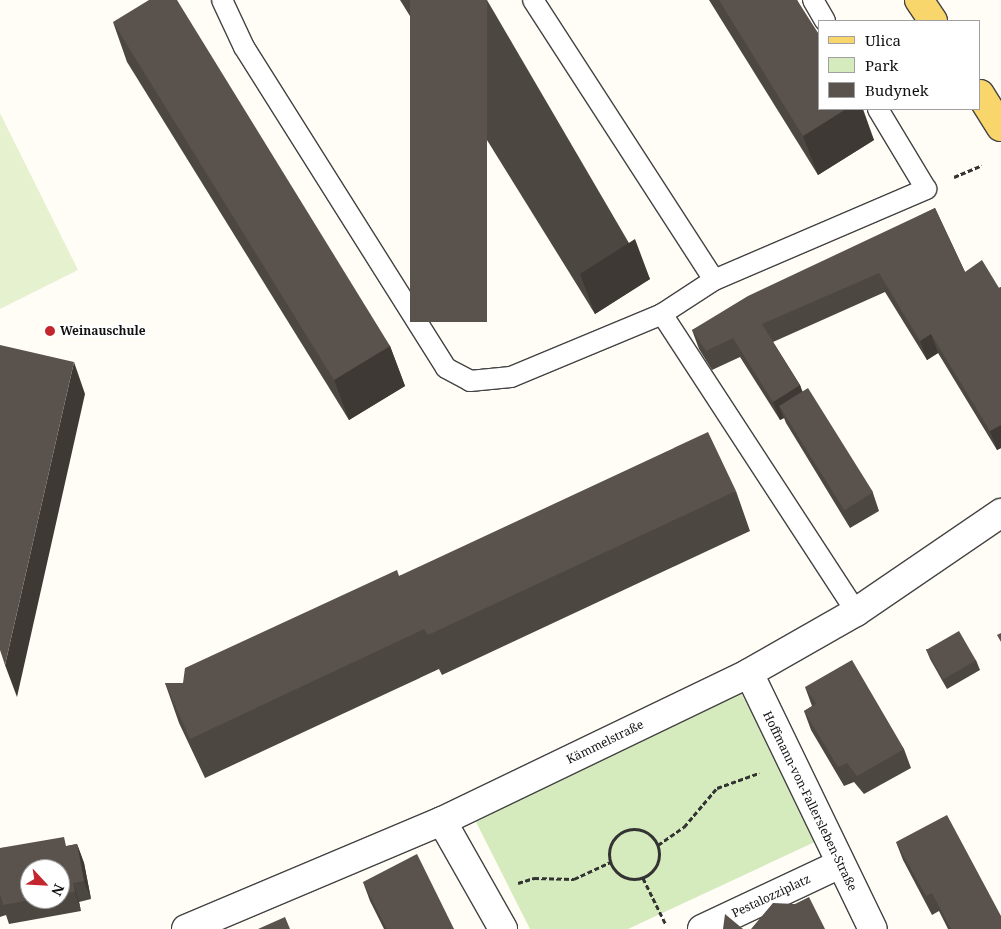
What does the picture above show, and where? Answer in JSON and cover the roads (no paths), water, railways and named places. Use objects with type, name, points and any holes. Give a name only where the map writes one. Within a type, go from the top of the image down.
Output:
[{"type":"main road","points":[[919,0],[932,20]]},
{"type":"main road","points":[[981,96],[1001,127]]},
{"type":"street","name":"Kämmelstraße","points":[[186,929],[442,821],[748,673],[856,612],[1001,513]]},
{"type":"street","name":"Hoffmann-von-Fallersleben-Straße","points":[[748,673],[873,929]]},
{"type":"street","points":[[442,821],[503,929]]},
{"type":"street","name":"Pestalozziplatz","points":[[702,929],[840,864]]},
{"type":"lane","points":[[222,0],[244,47],[446,368],[470,381],[511,377],[662,314],[714,280],[926,189],[879,110]]},
{"type":"lane","points":[[533,0],[714,280]]},
{"type":"lane","points":[[813,0],[824,20]]},
{"type":"lane","points":[[662,314],[856,612]]},
{"type":"place","name":"Weinauschule","points":[[50,331]]}]
